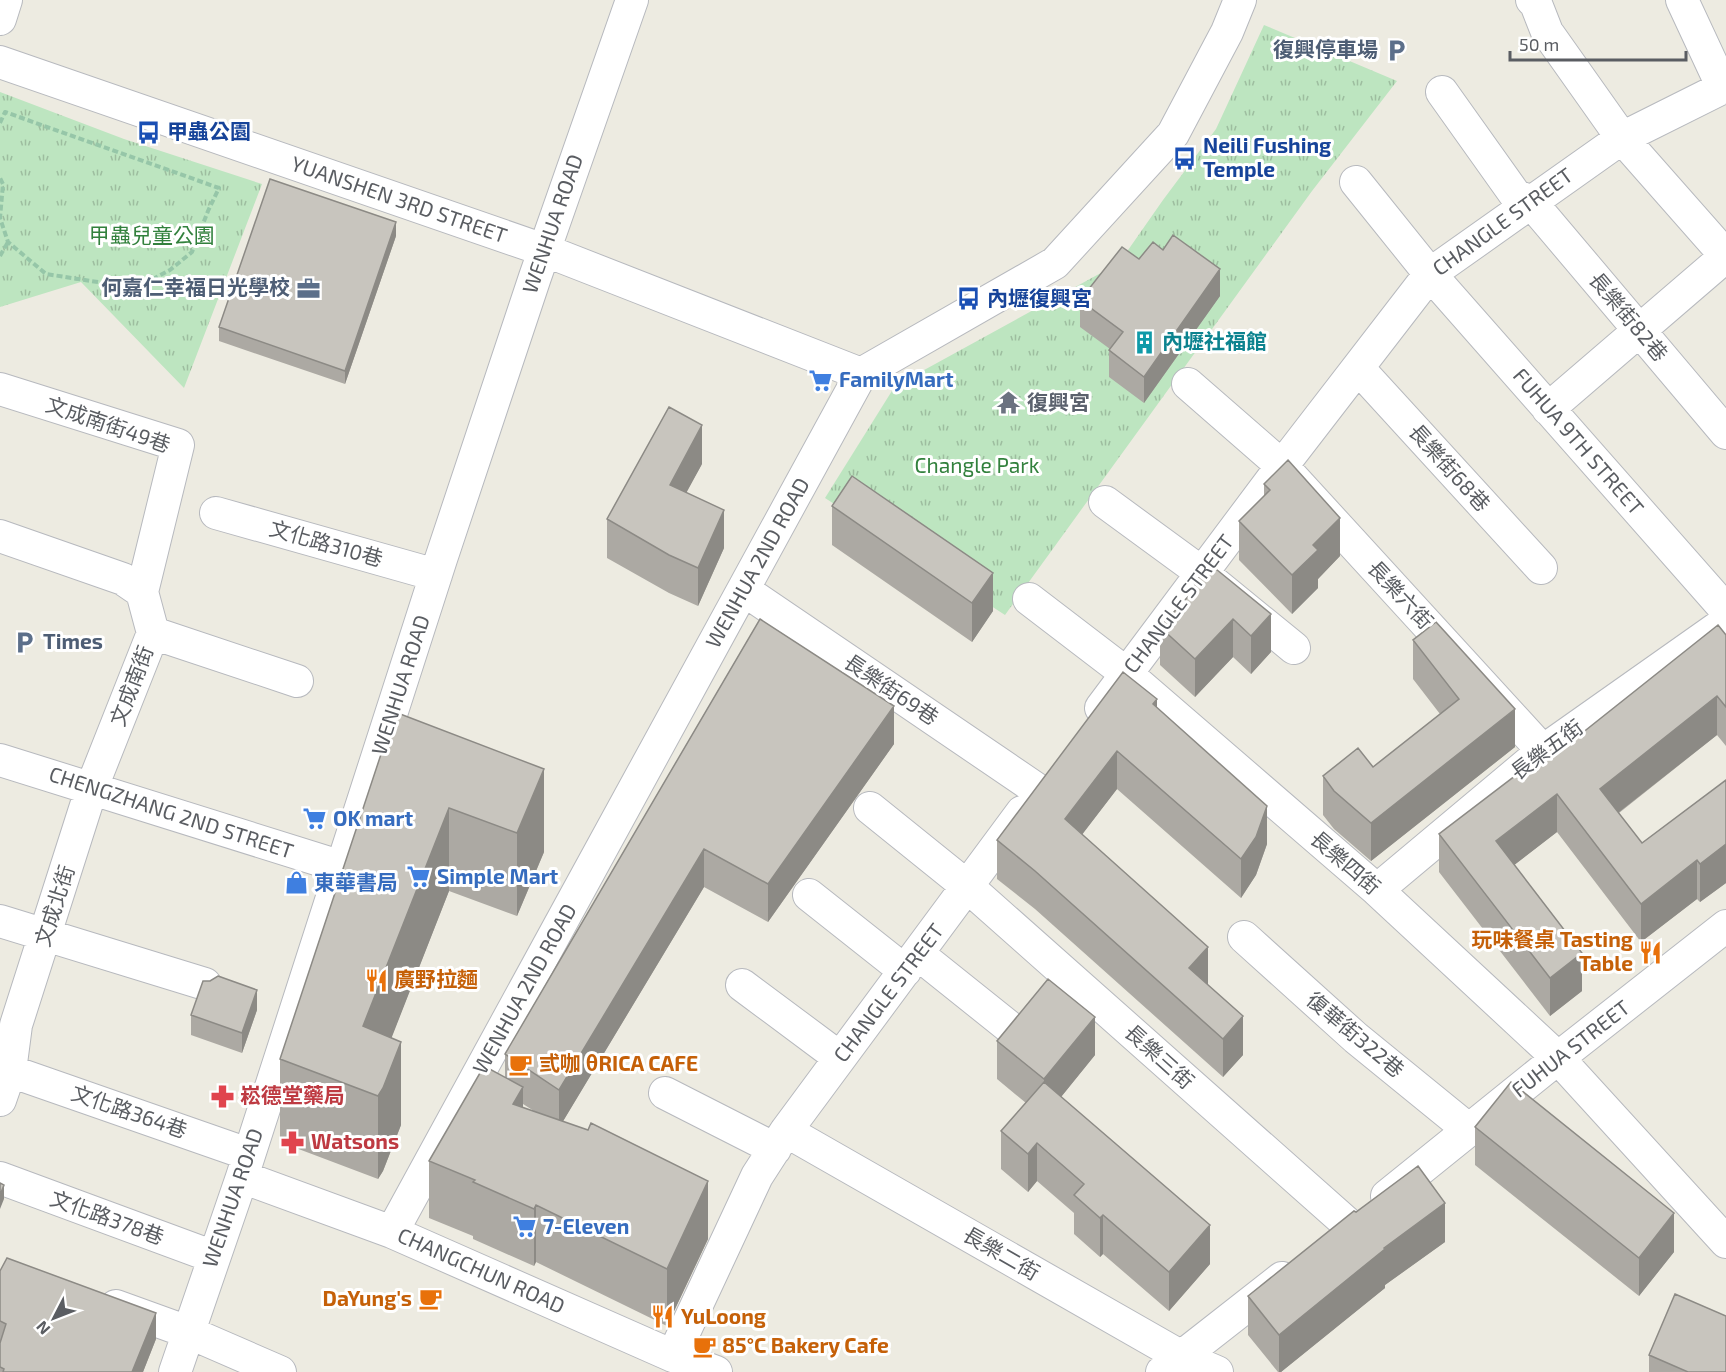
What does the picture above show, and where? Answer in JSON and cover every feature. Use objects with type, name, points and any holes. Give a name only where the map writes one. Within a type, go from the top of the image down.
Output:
[{"type":"street","points":[[0,19],[6,0]]},
{"type":"street","name":"WENHUA ROAD","points":[[175,1372],[245,1166],[436,575],[544,250],[632,0]]},
{"type":"street","points":[[861,374],[1055,263],[1173,134],[1227,32],[1240,0]]},
{"type":"street","points":[[1533,0],[1547,32],[1622,138],[1726,256],[1548,409]]},
{"type":"street","points":[[1682,0],[1724,87]]},
{"type":"street","name":"YUANSHEN 3RD STREET","points":[[0,62],[544,250],[861,374]]},
{"type":"street","name":"CHANGLE STREET","points":[[1086,728],[1282,466],[1430,274],[1622,138],[1724,87]]},
{"type":"street","name":"長樂街82巷","points":[[1442,92],[1516,196],[1530,201],[1726,433]]},
{"type":"street","name":"FUHUA 9TH STREET","points":[[1356,182],[1430,274],[1726,610]]},
{"type":"street","name":"長樂街68巷","points":[[1358,368],[1541,568]]},
{"type":"street","name":"WENHUA 2ND ROAD","points":[[392,1232],[861,374]]},
{"type":"street","name":"長樂六街","points":[[1188,384],[1282,466],[1544,751]]},
{"type":"street","name":"文成南街49巷","points":[[0,389],[178,445],[142,592]]},
{"type":"street","points":[[1105,502],[1202,573],[1294,648]]},
{"type":"street","name":"文化路310巷","points":[[216,513],[436,575]]},
{"type":"street","points":[[0,536],[123,579],[142,592]]},
{"type":"street","name":"長樂街69巷","points":[[744,590],[1038,790]]},
{"type":"street","name":"文成南街","points":[[92,787],[153,633],[142,592]]},
{"type":"street","name":"長樂四街","points":[[1029,599],[1127,674],[1377,890],[1558,1058],[1726,1242]]},
{"type":"street","name":"長樂五街","points":[[1377,890],[1544,751],[1726,622]]},
{"type":"street","points":[[153,633],[297,681]]},
{"type":"street","name":"CHENGZHANG 2ND STREET","points":[[0,760],[342,867]]},
{"type":"street","name":"CHANGLE STREET","points":[[673,1356],[757,1176],[780,1140],[1059,764]]},
{"type":"street","name":"文成北街","points":[[5,1085],[8,1023],[45,936],[92,787]]},
{"type":"street","name":"長樂三街","points":[[870,808],[968,887],[1341,1233]]},
{"type":"street","points":[[809,895],[1008,1026]]},
{"type":"street","points":[[0,921],[205,984]]},
{"type":"street","name":"FUHUA STREET","points":[[1341,1233],[1726,926]]},
{"type":"street","name":"復華街322巷","points":[[1244,937],[1356,1038],[1469,1130]]},
{"type":"street","points":[[742,985],[840,1058]]},
{"type":"street","name":"文化路364巷","points":[[5,1085],[245,1166]]},
{"type":"street","name":"長樂二街","points":[[665,1093],[780,1140],[1171,1364],[1217,1372]]},
{"type":"street","name":"CHANGCHUN ROAD","points":[[245,1166],[673,1356],[716,1372]]},
{"type":"street","name":"文化路378巷","points":[[0,1178],[214,1257]]},
{"type":"street","points":[[1171,1364],[1303,1262]]},
{"type":"street","points":[[87,1294],[188,1332],[280,1372]]},
{"type":"path","points":[[0,123],[5,112],[219,188],[192,252],[170,270],[136,288],[46,274],[8,242],[0,218],[3,184],[0,178]]},
{"type":"path","points":[[0,256],[8,242]]},
{"type":"green space","name":"Changle Park","points":[[1264,25],[1397,81],[1312,191],[1005,615],[825,498],[895,386],[1119,263],[1216,129]]},
{"type":"green space","name":"甲蟲兒童公園","points":[[0,92],[124,139],[262,184],[184,388],[81,282],[0,307]]},
{"type":"building","name":"何嘉仁幸福日光學校","points":[[270,179],[396,222],[345,371],[219,327]]},
{"type":"building","name":"內壢社福館","points":[[1173,235],[1220,269],[1144,377],[1109,350],[1123,332],[1080,300],[1122,247],[1139,259],[1153,242],[1163,250]]},
{"type":"building","points":[[669,407],[702,425],[670,485],[724,510],[698,568],[669,555],[607,519]]},
{"type":"building","points":[[1288,460],[1340,518],[1313,545],[1318,550],[1292,575],[1239,521],[1270,490],[1264,484]]},
{"type":"building","points":[[852,476],[993,573],[972,603],[832,506]]},
{"type":"building","points":[[1211,565],[1271,614],[1251,636],[1233,619],[1195,659],[1160,627],[1197,587],[1194,583]]},
{"type":"building","points":[[760,619],[894,706],[768,884],[704,849],[559,1090],[505,1054]]},
{"type":"building","points":[[1436,622],[1515,709],[1371,823],[1334,791],[1323,776],[1358,748],[1373,767],[1459,699],[1413,640]]},
{"type":"building","points":[[1718,625],[1726,635],[1726,707],[1717,696],[1600,789],[1642,843],[1726,780],[1726,844],[1700,864],[1697,860],[1641,904],[1557,794],[1496,841],[1582,953],[1550,978],[1439,834],[1562,740],[1567,745]]},
{"type":"building","points":[[1123,672],[1157,699],[1153,704],[1267,806],[1256,837],[1241,859],[1117,751],[1065,819],[1208,947],[1189,968],[1243,1016],[1223,1039],[1035,871],[997,840]]},
{"type":"building","points":[[395,712],[544,769],[517,833],[449,808],[363,1026],[401,1042],[378,1096],[280,1059]]},
{"type":"building","points":[[218,976],[257,990],[242,1033],[191,1015],[203,981],[210,981]]},
{"type":"building","points":[[1048,979],[1095,1017],[1044,1079],[997,1041]]},
{"type":"building","points":[[484,1066],[523,1087],[513,1104],[588,1130],[591,1123],[708,1181],[667,1269],[536,1205],[534,1209],[473,1182],[475,1180],[429,1161]]},
{"type":"building","points":[[1044,1082],[1210,1225],[1169,1272],[1103,1215],[1100,1218],[1074,1195],[1084,1184],[1037,1143],[1028,1154],[1001,1131]]},
{"type":"building","points":[[1511,1082],[1674,1213],[1639,1258],[1475,1127]]},
{"type":"building","points":[[1418,1166],[1445,1203],[1384,1248],[1279,1335],[1248,1296],[1354,1211],[1356,1212]]},
{"type":"building","points":[[0,1183],[4,1185],[0,1195]]},
{"type":"building","points":[[7,1258],[156,1313],[132,1372],[3,1372],[4,1369],[0,1367],[0,1343],[6,1324],[0,1321],[0,1271]]},
{"type":"building","points":[[1675,1294],[1726,1316],[1726,1372],[1688,1372],[1649,1355]]},
{"type":"place","name":"復興停車場","points":[[1396,50]]},
{"type":"place","name":"甲蟲公園","points":[[149,132]]},
{"type":"place","name":"Neili Fushing Temple","points":[[1185,158]]},
{"type":"place","name":"何嘉仁幸福日光學校","points":[[308,288]]},
{"type":"place","name":"內壢復興宮","points":[[969,299]]},
{"type":"place","name":"內壢社福館","points":[[1144,342]]},
{"type":"place","name":"FamilyMart","points":[[821,380]]},
{"type":"place","name":"復興宮","points":[[1009,403]]},
{"type":"place","name":"Times","points":[[25,642]]},
{"type":"place","name":"OK mart","points":[[315,819]]},
{"type":"place","name":"Simple Mart","points":[[419,877]]},
{"type":"place","name":"東華書局","points":[[296,883]]},
{"type":"place","name":"玩味餐桌 Tasting Table","points":[[1651,952]]},
{"type":"place","name":"廣野拉麵","points":[[376,980]]},
{"type":"place","name":"弎咖 θRICA CAFE","points":[[521,1064]]},
{"type":"place","name":"崧德堂藥局","points":[[222,1096]]},
{"type":"place","name":"Watsons","points":[[293,1142]]},
{"type":"place","name":"7-Eleven","points":[[525,1227]]},
{"type":"place","name":"DaYung's","points":[[430,1299]]},
{"type":"place","name":"YuLoong","points":[[663,1317]]},
{"type":"place","name":"85°C Bakery Cafe","points":[[704,1346]]}]
